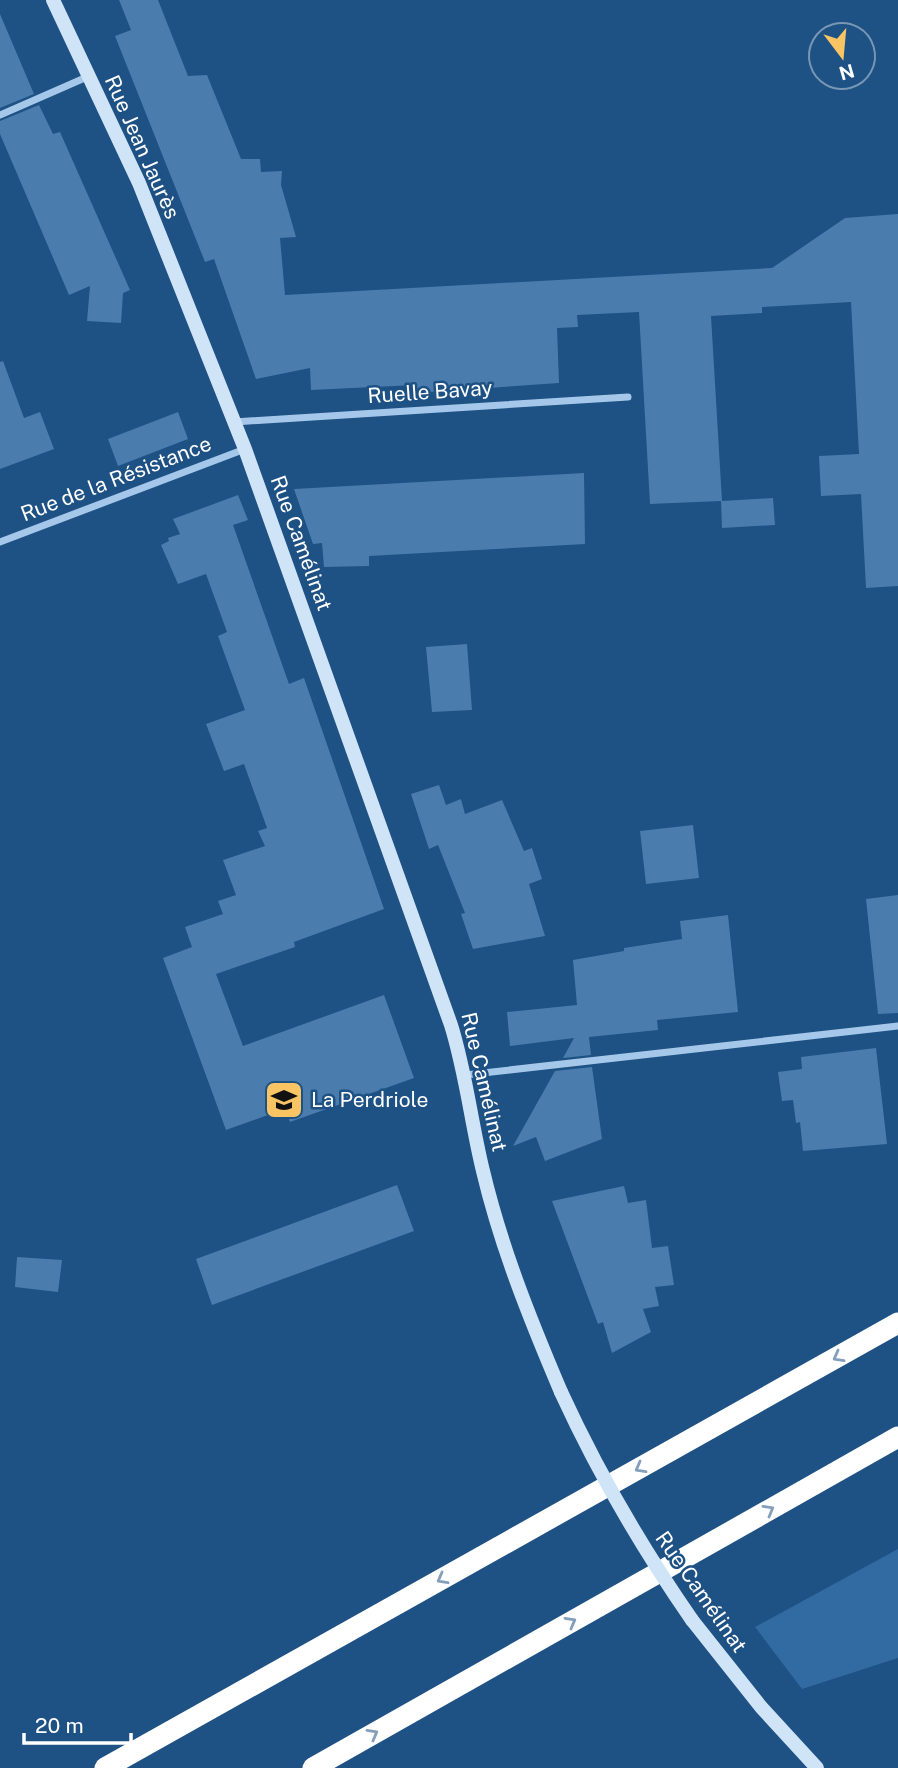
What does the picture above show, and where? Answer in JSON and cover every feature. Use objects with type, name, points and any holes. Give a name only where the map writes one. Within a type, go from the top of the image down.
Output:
[{"type":"highway","points":[[105,1768],[898,1323]]},
{"type":"highway","points":[[313,1768],[898,1437]]},
{"type":"street","name":"Rue Jean Jaurès","points":[[53,0],[139,183],[190,313]]},
{"type":"street","points":[[0,115],[87,77]]},
{"type":"street","name":"Rue Camélinat","points":[[190,313],[245,449],[451,1025],[465,1075],[482,1169],[502,1242],[561,1392],[599,1472],[647,1555],[692,1620],[761,1707],[817,1768]]},
{"type":"street","name":"Ruelle Bavay","points":[[234,422],[628,397]]},
{"type":"street","name":"Rue de la Résistance","points":[[0,541],[245,449]]},
{"type":"street","points":[[465,1075],[898,1026]]},
{"type":"shaded area","points":[[898,1549],[898,1658],[802,1689],[755,1627]]},
{"type":"building","points":[[119,0],[158,0],[188,76],[207,75],[241,159],[260,159],[261,172],[282,171],[281,185],[296,237],[280,238],[285,295],[772,268],[845,218],[898,214],[898,586],[866,588],[861,494],[821,496],[819,456],[859,454],[851,302],[762,307],[762,313],[711,316],[722,501],[773,498],[775,525],[722,528],[721,501],[650,504],[639,312],[577,315],[578,327],[557,328],[559,383],[415,393],[415,385],[311,390],[310,368],[256,379],[214,259],[205,262],[115,36],[131,30]]},
{"type":"building","points":[[0,14],[34,94],[0,108]]},
{"type":"building","points":[[39,105],[53,134],[60,132],[130,290],[123,293],[121,323],[87,321],[90,286],[69,295],[0,134],[0,121]]},
{"type":"building","points":[[3,361],[24,418],[40,412],[54,449],[0,469],[0,362]]},
{"type":"building","points":[[178,412],[188,439],[118,466],[108,439]]},
{"type":"building","points":[[584,473],[585,544],[369,556],[369,566],[324,567],[322,543],[313,544],[294,489]]},
{"type":"building","points":[[238,495],[248,520],[233,525],[289,684],[304,678],[384,909],[294,942],[295,947],[216,974],[243,1046],[384,995],[414,1078],[290,1122],[285,1109],[226,1130],[163,958],[192,947],[185,927],[223,914],[218,901],[236,895],[223,860],[265,846],[258,831],[267,828],[244,764],[224,771],[206,724],[245,710],[218,636],[227,632],[206,574],[178,584],[161,545],[169,541],[168,538],[180,534],[173,519]]},
{"type":"building","points":[[467,644],[472,710],[432,712],[426,647]]},
{"type":"building","points":[[439,785],[446,805],[461,799],[465,814],[502,800],[524,851],[532,848],[542,879],[529,884],[545,936],[473,949],[461,914],[465,913],[438,845],[429,849],[411,794]]},
{"type":"building","points":[[693,825],[699,878],[646,884],[640,831]]},
{"type":"building","points":[[898,895],[898,1013],[878,1014],[866,899]]},
{"type":"building","points":[[728,915],[738,1012],[657,1020],[658,1030],[589,1037],[591,1055],[563,1058],[574,1038],[510,1046],[507,1012],[577,1005],[573,960],[624,951],[624,948],[682,939],[680,921]]},
{"type":"building","points":[[876,1048],[887,1144],[803,1151],[800,1122],[796,1123],[793,1100],[782,1101],[778,1072],[802,1069],[801,1057]]},
{"type":"building","points":[[592,1067],[602,1139],[545,1161],[536,1137],[513,1146],[555,1071]]},
{"type":"building","points":[[397,1185],[414,1231],[212,1305],[196,1259]]},
{"type":"building","points":[[624,1186],[628,1203],[646,1200],[652,1248],[668,1246],[674,1285],[655,1287],[659,1306],[643,1309],[651,1332],[612,1353],[603,1322],[598,1324],[552,1201]]},
{"type":"building","points":[[17,1257],[62,1260],[58,1292],[15,1287]]},
{"type":"place","name":"La Perdriole","points":[[284,1100]]}]
